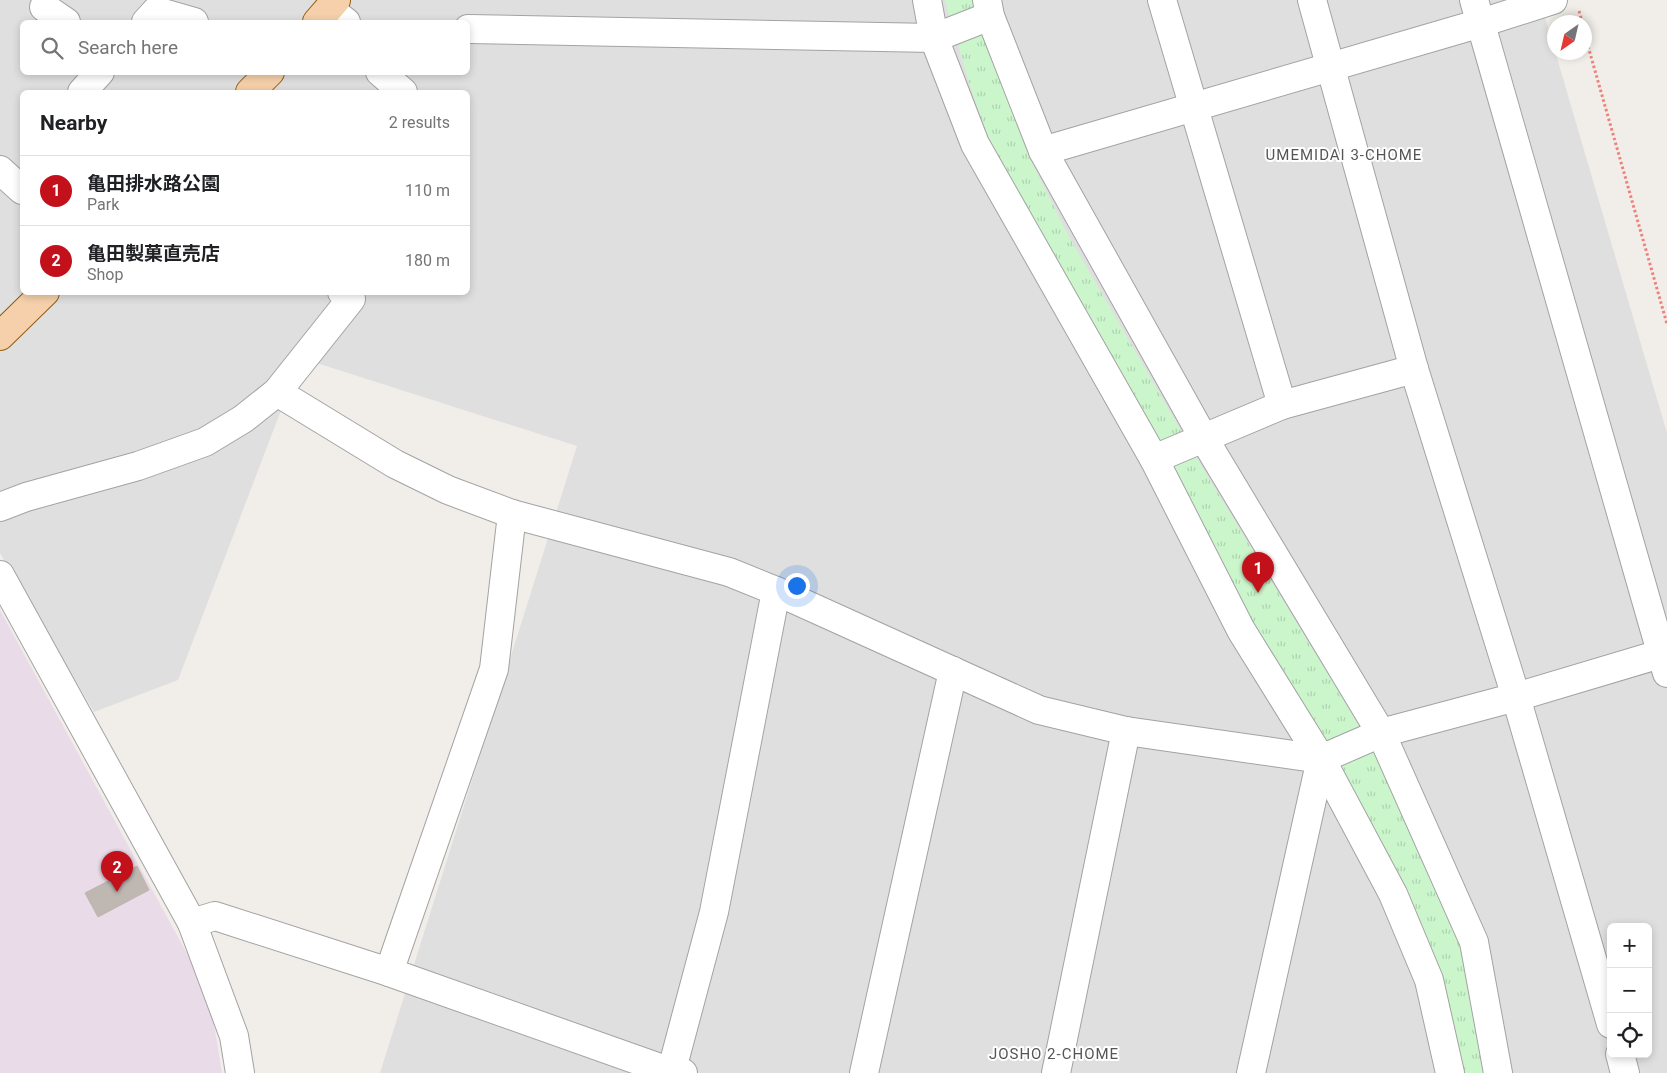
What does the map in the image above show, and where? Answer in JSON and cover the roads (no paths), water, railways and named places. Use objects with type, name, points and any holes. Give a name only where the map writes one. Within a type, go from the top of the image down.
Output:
[{"type":"main road","points":[[252,90],[267,75]]},
{"type":"main road","points":[[0,336],[42,295]]},
{"type":"street","points":[[927,0],[934,38],[975,144],[1154,459],[1241,630],[1321,759],[1393,894],[1429,980],[1450,1073]]},
{"type":"street","points":[[1162,0],[1282,405]]},
{"type":"street","points":[[1312,0],[1414,369],[1516,697],[1608,1013]]},
{"type":"street","points":[[1043,150],[1194,108],[1331,66],[1478,12],[1553,0]]},
{"type":"street","points":[[44,7],[63,20]]},
{"type":"street","points":[[470,29],[934,38],[989,8],[1043,150],[1203,437],[1381,733],[1474,942],[1498,1073]]},
{"type":"street","points":[[148,20],[156,11],[187,20]]},
{"type":"street","points":[[277,392],[396,464],[448,490],[512,514],[729,572],[776,590],[1039,710],[1126,731],[1321,759],[1381,733],[1665,660],[1478,12]]},
{"type":"street","points":[[84,90],[97,75]]},
{"type":"street","points":[[383,75],[401,90]]},
{"type":"street","points":[[0,507],[26,497],[138,466],[206,442],[243,420],[277,392],[354,295]]},
{"type":"street","points":[[1154,459],[1282,405],[1414,369]]},
{"type":"street","points":[[389,972],[494,669],[512,514]]},
{"type":"street","points":[[0,575],[192,923],[234,1036],[240,1073]]},
{"type":"street","points":[[192,923],[216,916],[389,972],[675,1073],[714,912],[776,590]]},
{"type":"street","points":[[864,1073],[953,671]]},
{"type":"street","points":[[1056,1073],[1126,731]]},
{"type":"street","points":[[1251,1073],[1321,759]]},
{"type":"street","points":[[1621,1058],[1625,1073]]},
{"type":"place","name":"亀田排水路公園","points":[[1258,593]]},
{"type":"place","name":"亀田製菓直売店","points":[[117,892]]},
{"type":"district","name":"UMEMIDAI 3-CHOME","points":[[1344,155]]},
{"type":"district","name":"JOSHO 2-CHOME","points":[[1054,1054]]}]
